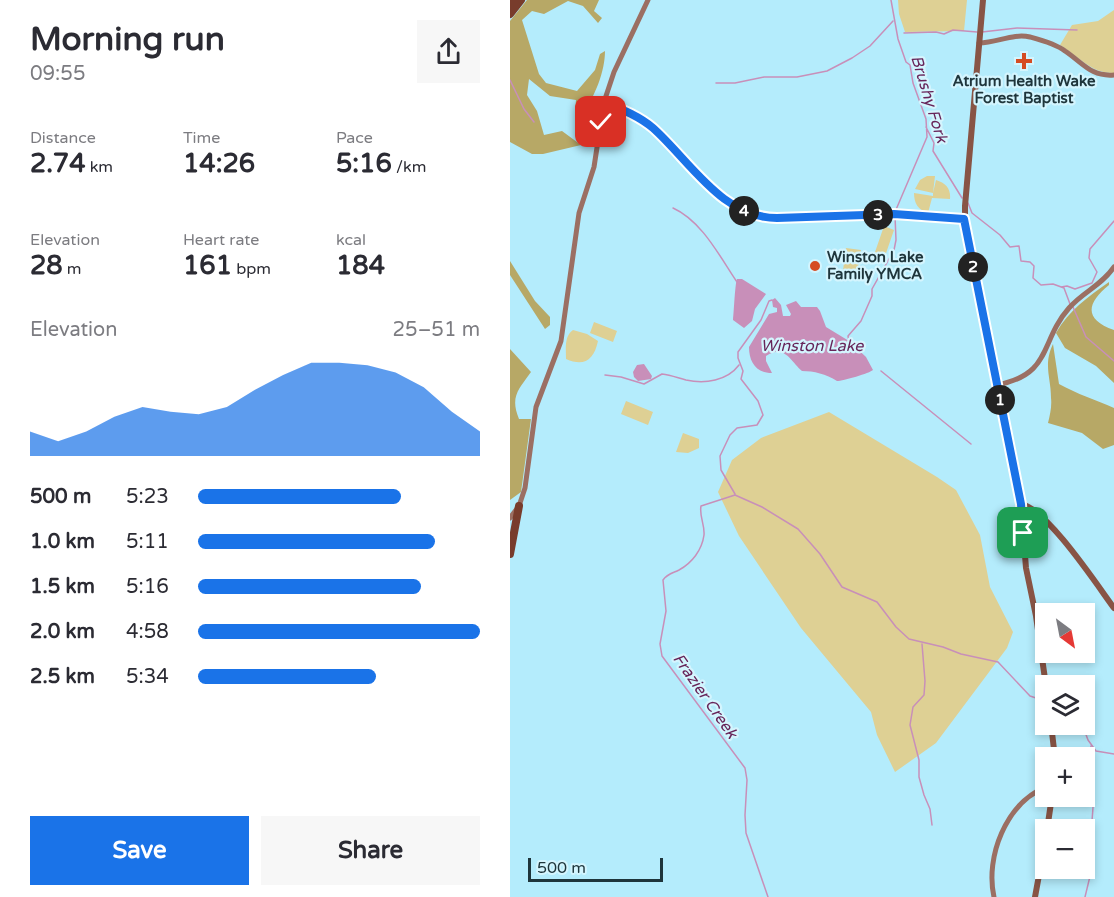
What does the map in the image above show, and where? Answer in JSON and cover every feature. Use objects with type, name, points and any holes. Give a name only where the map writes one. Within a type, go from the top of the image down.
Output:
[{"type":"highway","points":[[510,4],[514,0]]},
{"type":"highway","points":[[510,14],[521,0]]},
{"type":"highway","points":[[510,554],[512,517],[519,506]]},
{"type":"main road","points":[[983,0],[964,219],[1021,504],[1026,568],[1044,675]]},
{"type":"main road","points":[[1017,487],[1029,508]]},
{"type":"main road","points":[[1021,504],[1029,508],[1055,531],[1114,608]]},
{"type":"main road","points":[[1021,516],[1029,508]]},
{"type":"main road","points":[[1035,897],[1038,879]]},
{"type":"street","points":[[519,506],[527,480],[536,407],[559,347],[578,219],[594,166],[604,102],[614,72],[648,0]]},
{"type":"street","points":[[979,42],[994,43],[1017,36],[1030,37],[1062,48],[1090,71],[1102,75],[1114,75]]},
{"type":"street","points":[[604,102],[645,122],[725,200],[741,211],[767,218],[900,214],[964,219]]},
{"type":"street","points":[[997,385],[1016,381],[1035,367],[1046,352],[1053,330],[1060,318],[1082,294],[1104,281],[1114,267]]},
{"type":"street","points":[[994,897],[993,869],[1000,837],[1025,800],[1035,794]]},
{"type":"shaded area","points":[[527,0],[599,0],[594,11],[602,18],[598,23],[583,6],[568,1],[544,14],[532,11],[522,20],[539,74],[546,83],[577,91],[595,70],[600,54],[605,51],[598,84],[582,114],[575,112],[576,100],[550,96],[529,79],[527,95],[537,111],[544,135],[562,131],[581,145],[543,154],[532,154],[510,142],[510,21]]},
{"type":"shaded area","points":[[898,0],[967,0],[964,31],[905,32],[899,14]]},
{"type":"shaded area","points":[[1114,10],[1114,73],[1099,71],[1060,45],[1072,25],[1098,21]]},
{"type":"shaded area","points":[[927,176],[935,176],[933,193],[915,189],[920,180]]},
{"type":"shaded area","points":[[936,180],[947,187],[950,199],[932,198],[928,213],[917,206],[914,193],[933,196]]},
{"type":"shaded area","points":[[884,226],[894,230],[884,259],[874,255]]},
{"type":"shaded area","points":[[846,248],[861,250],[856,280],[842,278]]},
{"type":"shaded area","points":[[510,261],[535,301],[550,317],[550,325],[545,329],[510,275]]},
{"type":"shaded area","points":[[1109,282],[1109,285],[1096,298],[1092,310],[1097,321],[1114,330],[1114,383],[1096,366],[1065,348],[1056,333],[1073,311]]},
{"type":"shaded area","points":[[594,322],[617,331],[613,342],[590,333]]},
{"type":"shaded area","points":[[573,330],[587,334],[598,341],[594,353],[583,362],[566,359],[567,339]]},
{"type":"shaded area","points":[[1053,344],[1059,384],[1114,408],[1114,445],[1103,449],[1082,433],[1048,423],[1051,401],[1048,358]]},
{"type":"shaded area","points":[[510,349],[531,372],[519,389],[515,405],[519,419],[531,419],[521,492],[510,500]]},
{"type":"shaded area","points":[[626,401],[653,412],[648,425],[621,414]]},
{"type":"shaded area","points":[[829,412],[956,490],[980,535],[990,587],[1013,632],[1007,648],[936,743],[895,772],[877,735],[871,712],[801,628],[739,536],[718,492],[732,460],[761,438]]},
{"type":"shaded area","points":[[683,433],[699,439],[699,448],[688,453],[676,452]]},
{"type":"water","points":[[737,279],[742,279],[766,294],[755,309],[752,321],[744,328],[733,320]]},
{"type":"water","name":"Winston Lake","points":[[775,298],[781,305],[783,316],[790,316],[786,305],[796,301],[801,307],[817,307],[826,327],[849,341],[866,357],[873,370],[837,381],[820,373],[802,371],[787,355],[778,352],[766,356],[772,373],[758,369],[752,362],[749,347],[769,314],[777,312],[772,300]]},
{"type":"water","points":[[644,364],[652,376],[651,379],[638,381],[633,372],[637,365]]},
{"type":"waterway","name":"Brushy Fork","points":[[891,0],[898,39],[906,62],[910,65],[913,83],[926,119],[927,137],[895,212]]},
{"type":"waterway","points":[[716,83],[735,83],[764,77],[797,77],[827,71],[870,46],[893,21]]},
{"type":"waterway","points":[[982,32],[1017,28],[1077,30]]},
{"type":"waterway","points":[[904,33],[944,34],[953,30],[977,32]]},
{"type":"waterway","points":[[510,80],[524,109],[534,122]]},
{"type":"waterway","name":"Brushy Fork","points":[[926,127],[934,143],[933,151],[962,198]]},
{"type":"waterway","name":"Brushy Fork","points":[[968,203],[972,213],[1000,235],[1010,247],[1019,246],[1021,261],[1030,262],[1034,266],[1033,278],[1041,285],[1053,284],[1064,288],[1070,304]]},
{"type":"waterway","points":[[673,208],[702,231],[737,282]]},
{"type":"waterway","name":"Frazier Creek","points":[[849,341],[848,336],[861,321],[872,296],[872,289],[894,250],[895,216]]},
{"type":"waterway","points":[[1061,287],[1067,286],[1075,289],[1092,283],[1097,272],[1089,258],[1090,249],[1114,221]]},
{"type":"waterway","name":"Frazier Creek","points":[[735,494],[721,470],[720,456],[730,435],[737,428],[757,425],[763,415],[758,401],[741,379],[743,371],[738,352],[761,320],[769,301],[772,300]]},
{"type":"waterway","name":"Brushy Fork","points":[[1073,307],[1086,337],[1114,361]]},
{"type":"waterway","points":[[605,375],[644,384],[662,374],[686,380],[708,381],[728,375],[739,365]]},
{"type":"waterway","points":[[881,371],[971,444]]},
{"type":"waterway","name":"Frazier Creek","points":[[735,495],[701,506],[704,535],[699,551],[688,564],[663,580],[666,611],[660,644],[662,656],[745,768],[747,780],[746,833],[768,897]]},
{"type":"waterway","points":[[735,495],[762,507],[798,529],[820,554],[842,587],[877,602],[896,627],[909,639],[998,662],[1030,696],[1035,698]]},
{"type":"waterway","points":[[922,644],[924,695],[913,707],[910,725],[919,760],[919,777],[930,809],[932,825]]},
{"type":"waterway","points":[[1086,735],[1096,751],[1114,754]]},
{"type":"waterway","points":[[1085,897],[1092,868],[1090,848],[1094,794],[1089,767],[1091,746]]},
{"type":"place","name":"Atrium Health Wake Forest Baptist","points":[[1024,61]]},
{"type":"place","name":"Winston Lake Family YMCA","points":[[815,266]]},
{"type":"route","points":[[601,122],[604,102],[645,122],[725,200],[741,211],[758,216],[777,218],[894,214],[964,219],[1021,504],[1023,533]]}]
